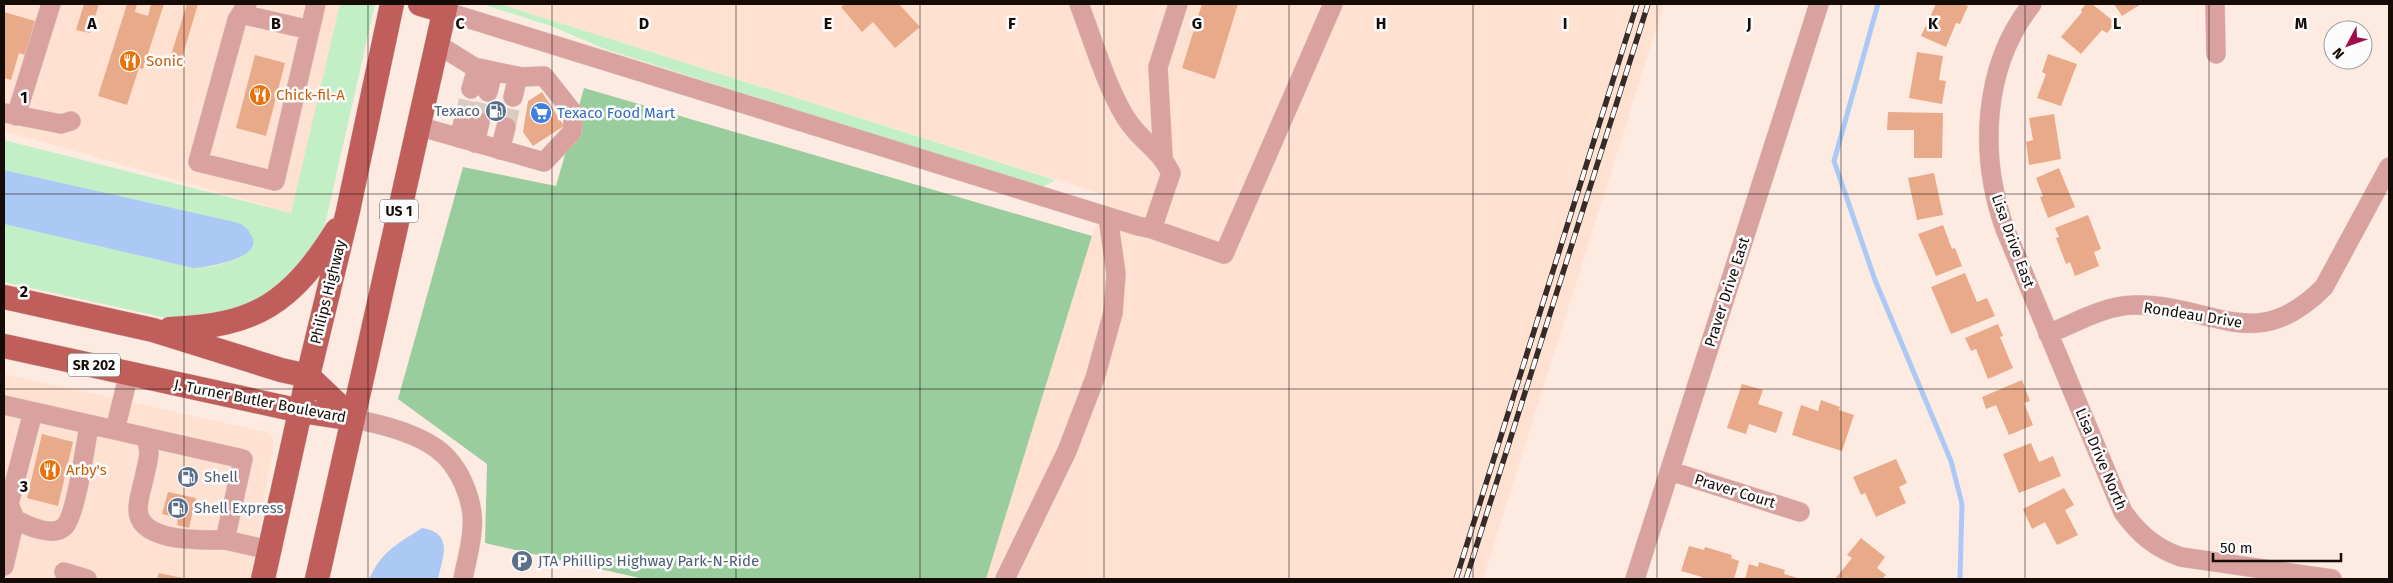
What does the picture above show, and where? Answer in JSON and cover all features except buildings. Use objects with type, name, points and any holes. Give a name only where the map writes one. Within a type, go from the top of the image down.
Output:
[{"type":"main road","name":"Philips Highway","points":[[263,579],[308,376],[348,210],[392,4]]},
{"type":"main road","points":[[420,4],[445,7]]},
{"type":"main road","name":"US 1","points":[[316,579],[445,7]]},
{"type":"main road","points":[[153,330],[211,326],[250,316],[266,308],[290,290],[316,263],[348,210]]},
{"type":"main road","points":[[4,297],[153,330],[281,370],[308,376]]},
{"type":"main road","name":"J. Turner Butler Boulevard","points":[[4,346],[301,411],[353,419]]},
{"type":"main road","name":"J. Turner Butler Boulevard","points":[[308,376],[353,419]]},
{"type":"street","points":[[51,4],[10,114],[61,124],[71,121]]},
{"type":"street","points":[[310,30],[244,9],[237,20],[198,162],[275,181],[310,30],[316,4]]},
{"type":"street","points":[[1079,4],[1112,90],[1129,123],[1163,157],[1171,173],[1152,229]]},
{"type":"street","points":[[1163,157],[1158,67],[1178,4]]},
{"type":"street","points":[[445,7],[1108,217],[1152,229],[1224,254],[1333,4]]},
{"type":"street","name":"Praver Drive East","points":[[1635,579],[1818,4]]},
{"type":"street","name":"Lisa Drive East","points":[[2032,4],[2012,36],[1994,85],[1989,117],[1990,164],[2000,214],[2048,334]]},
{"type":"street","points":[[2215,4],[2216,54]]},
{"type":"street","points":[[418,126],[544,162],[572,132],[574,114],[544,76],[518,76],[485,70],[437,44]]},
{"type":"street","points":[[480,90],[485,70]]},
{"type":"street","points":[[513,97],[518,76]]},
{"type":"street","points":[[467,140],[472,121]]},
{"type":"street","points":[[500,150],[506,127]]},
{"type":"street","name":"Rondeau Drive","points":[[2048,334],[2109,309],[2134,305],[2168,308],[2237,323],[2257,324],[2290,315],[2308,303],[2324,288],[2389,167]]},
{"type":"street","points":[[1005,579],[1067,452],[1096,378],[1113,312],[1116,274],[1108,217]]},
{"type":"street","name":"Lisa Drive North","points":[[2048,334],[2123,512],[2135,528],[2149,541],[2165,551],[2181,557],[2332,579]]},
{"type":"street","points":[[115,430],[129,373]]},
{"type":"street","points":[[4,405],[243,459],[225,540]]},
{"type":"street","points":[[34,412],[9,504],[15,519],[22,524],[50,531],[59,530],[65,526],[72,509],[89,424]]},
{"type":"street","points":[[353,419],[374,423],[414,437],[437,449],[460,477],[470,501],[472,529],[463,579]]},
{"type":"street","points":[[145,437],[150,448],[137,510],[143,524],[161,535],[197,540],[225,540],[270,550]]},
{"type":"street","name":"Praver Court","points":[[1670,471],[1800,512]]},
{"type":"street","points":[[4,566],[15,519]]},
{"type":"street","points":[[64,572],[87,579]]},
{"type":"shaded area","points":[[4,4],[340,4],[292,213],[4,131]]},
{"type":"shaded area","points":[[500,4],[1664,4],[1483,579],[986,579],[1105,195]]},
{"type":"shaded area","points":[[4,374],[271,433],[274,445],[250,579],[4,579]]},
{"type":"green space","points":[[340,4],[375,4],[325,225],[310,258],[254,307],[180,321],[4,282],[4,224],[193,268],[226,263],[248,252],[254,246],[235,222],[4,170],[4,140],[291,213]]},
{"type":"green space","points":[[482,4],[500,4],[1055,180],[1041,188],[605,49],[551,26]]},
{"type":"green space","points":[[584,88],[1092,236],[986,579],[644,579],[485,543],[487,464],[398,399],[463,167],[556,186]]},
{"type":"water","points":[[4,170],[235,222],[247,229],[252,237],[253,244],[250,251],[232,260],[221,264],[193,268],[4,224]]},
{"type":"water","points":[[422,528],[439,535],[442,540],[444,554],[438,579],[369,579],[374,569],[391,549]]},
{"type":"waterway","points":[[1878,4],[1834,161],[1875,280],[1951,461],[1962,504],[1960,579]]},
{"type":"tunnel","points":[[464,119],[471,89]]},
{"type":"tunnel","points":[[480,122],[488,92]]},
{"type":"tunnel","points":[[506,127],[513,97]]},
{"type":"railway","points":[[1456,579],[1637,4]]},
{"type":"railway","points":[[1466,579],[1648,4]]},
{"type":"place","name":"Sonic","points":[[130,61]]},
{"type":"place","name":"Chick-fil-A","points":[[260,95]]},
{"type":"place","name":"Texaco","points":[[496,111]]},
{"type":"place","name":"Texaco Food Mart","points":[[541,113]]},
{"type":"place","name":"Arby's","points":[[50,470]]},
{"type":"place","name":"Shell","points":[[188,477]]},
{"type":"place","name":"Shell Express","points":[[178,508]]},
{"type":"place","name":"JTA Phillips Highway Park-N-Ride","points":[[522,561]]}]
